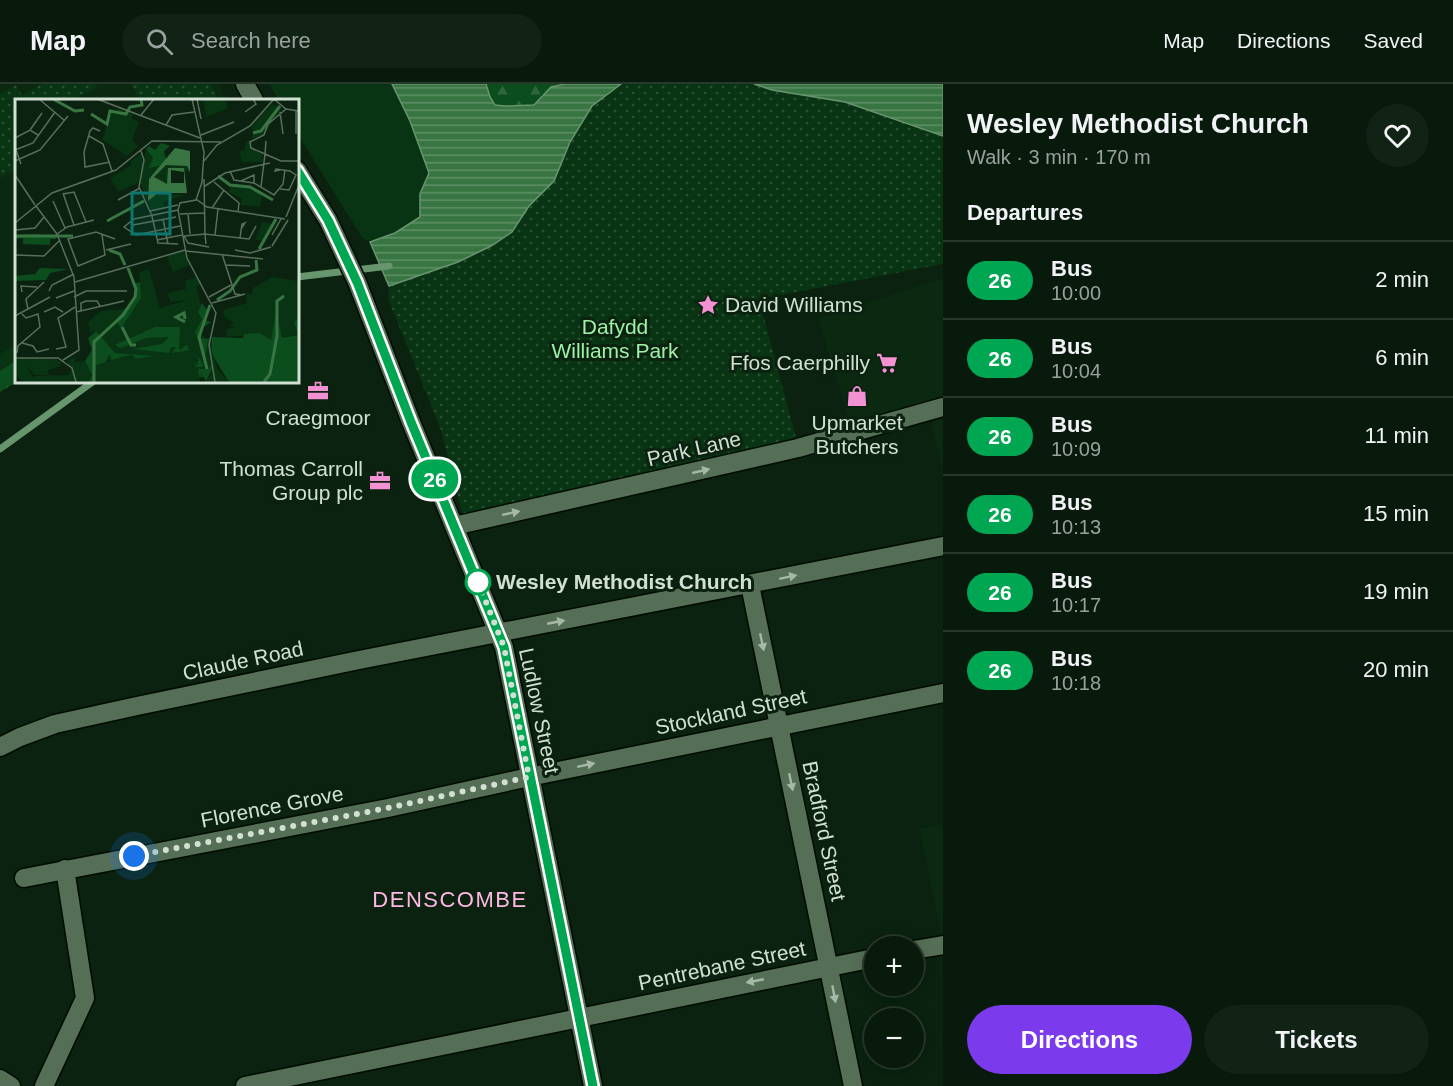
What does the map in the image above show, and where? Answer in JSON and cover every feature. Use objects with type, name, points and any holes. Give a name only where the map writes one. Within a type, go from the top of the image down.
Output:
[{"type":"street","points":[[245,84],[253,99]]},
{"type":"street","name":"Ludlow Street","points":[[298,172],[328,220],[346,258],[498,633],[509,668],[529,777],[593,1086]]},
{"type":"street","name":"Park Lane","points":[[454,526],[798,448],[943,407]]},
{"type":"street","name":"Claude Road","points":[[0,747],[20,737],[65,722],[269,678],[943,546]]},
{"type":"street","name":"Bradford Street","points":[[750,585],[853,1086]]},
{"type":"street","name":"Stockland Street","points":[[529,777],[943,693]]},
{"type":"street","name":"Florence Grove","points":[[24,878],[388,808],[529,777]]},
{"type":"street","points":[[44,1086],[85,998],[65,869]]},
{"type":"street","points":[[924,948],[943,945]]},
{"type":"street","name":"Pentrebane Street","points":[[579,1018],[864,960]]},
{"type":"street","points":[[244,1086],[579,1018]]},
{"type":"street","points":[[0,1079],[11,1086]]},
{"type":"shaded area","points":[[0,84],[220,84],[227,99],[15,99],[16,382],[0,392]]},
{"type":"shaded area","points":[[392,84],[486,84],[495,105],[505,106],[534,105],[551,87],[565,84],[621,84],[592,106],[570,142],[554,181],[529,206],[512,232],[491,246],[458,262],[389,286],[370,242],[395,233],[420,217],[420,194],[429,173],[410,121]]},
{"type":"shaded area","points":[[754,84],[943,84],[943,136],[845,102],[772,90]]},
{"type":"shaded area","name":"Ffos Caerphilly","points":[[943,278],[943,407],[853,432],[818,319]]},
{"type":"shaded area","points":[[943,417],[943,474],[931,421]]},
{"type":"shaded area","points":[[943,824],[943,943],[920,828]]},
{"type":"green space","points":[[42,84],[95,84],[97,87],[74,99],[15,99],[15,132],[12,134],[15,141],[15,170],[0,178],[0,94],[16,85],[22,95]]},
{"type":"green space","points":[[131,84],[211,84],[218,99],[139,99]]},
{"type":"green space","points":[[270,84],[392,84],[410,121],[429,173],[420,194],[421,217],[385,237],[377,240],[363,239],[298,135],[298,99],[278,99]]},
{"type":"green space","points":[[486,84],[565,84],[551,87],[534,105],[496,105],[490,97]]},
{"type":"green space","name":"Dafydd Williams Park","points":[[621,84],[754,84],[772,90],[845,102],[943,136],[943,264],[759,299],[799,449],[466,528],[441,430],[388,299],[389,286],[458,262],[491,246],[512,232],[529,206],[554,181],[570,142],[592,106]]},
{"type":"green space","points":[[15,346],[15,362],[0,371],[0,354]]},
{"type":"green space","points":[[15,362],[16,382],[0,392],[0,371]]},
{"type":"waterway","points":[[298,277],[389,266]]},
{"type":"waterway","points":[[0,449],[93,382]]},
{"type":"bus line","name":"26","points":[[298,172],[328,220],[357,282],[411,422],[504,647],[593,1086]]},
{"type":"place","name":"David Williams","points":[[708,305]]},
{"type":"place","name":"Ffos Caerphilly","points":[[887,363]]},
{"type":"place","name":"Craegmoor","points":[[318,391]]},
{"type":"place","name":"Upmarket Butchers","points":[[857,396]]},
{"type":"place","name":"Thomas Carroll Group plc","points":[[380,481]]},
{"type":"place","name":"Wesley Methodist Church","points":[[478,582]]},
{"type":"district","name":"DENSCOMBE","points":[[450,899]]},
{"type":"route","points":[[134,856],[388,808],[529,777],[504,647],[478,582]]}]
